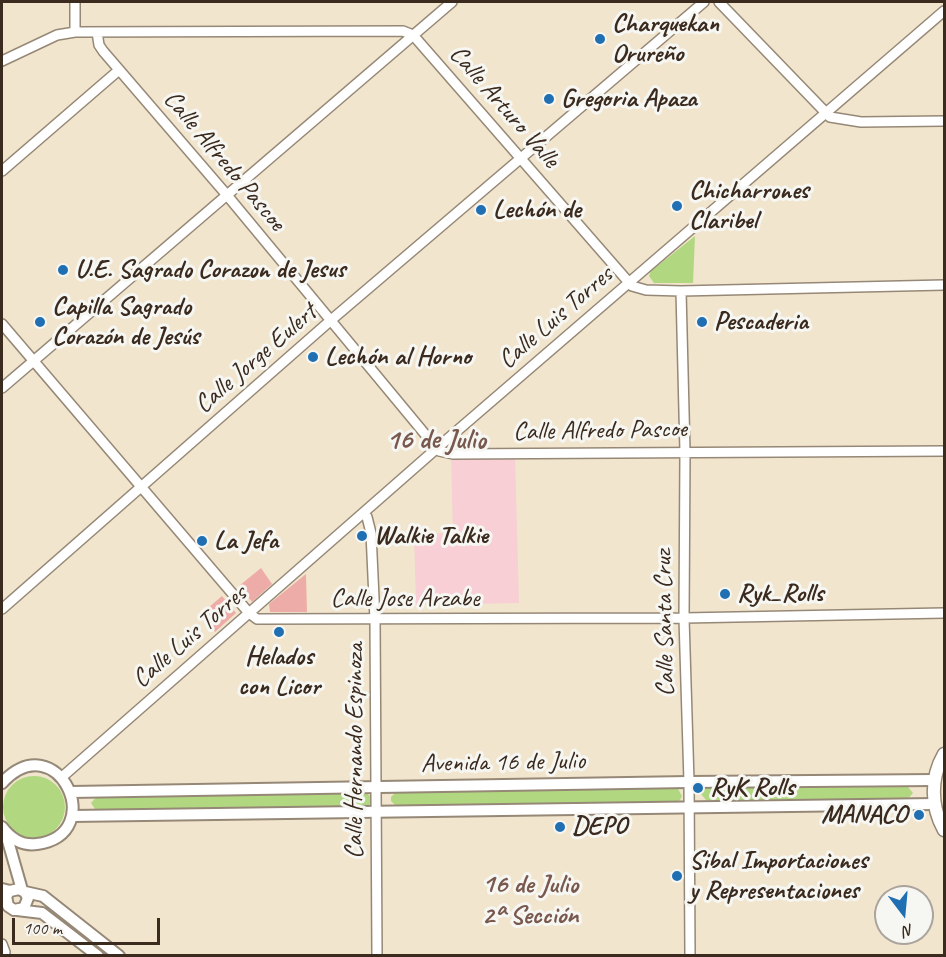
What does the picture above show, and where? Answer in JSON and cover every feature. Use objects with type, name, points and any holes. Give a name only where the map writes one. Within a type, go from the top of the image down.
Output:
[{"type":"main road","points":[[945,754],[935,780],[934,804],[945,830]]},
{"type":"street","points":[[75,2],[75,32]]},
{"type":"street","points":[[2,388],[452,2]]},
{"type":"street","name":"Calle Jorge Eulert","points":[[2,609],[330,321],[704,2]]},
{"type":"street","points":[[719,2],[825,113],[837,119],[861,122],[945,121]]},
{"type":"street","name":"Calle Luis Torres","points":[[62,777],[436,449],[945,11]]},
{"type":"street","points":[[2,61],[57,35],[75,32],[393,29],[413,35]]},
{"type":"street","name":"Calle Alfredo Pascoe","points":[[97,32],[99,45],[119,70],[226,194],[436,449],[453,454],[945,451]]},
{"type":"street","name":"Calle Arturo Valle","points":[[413,35],[629,283]]},
{"type":"street","points":[[2,171],[119,70]]},
{"type":"street","points":[[629,283],[646,290],[681,291],[945,285]]},
{"type":"street","name":"Calle Santa Cruz","points":[[681,291],[685,452],[684,618],[689,782],[690,956]]},
{"type":"street","points":[[2,324],[249,613]]},
{"type":"street","name":"Calle Hernando Espinoza","points":[[363,513],[367,517],[371,533],[375,620],[377,956]]},
{"type":"street","name":"Calle Jose Arzabe","points":[[249,613],[263,620],[375,620],[945,613]]},
{"type":"street","points":[[2,783],[9,774],[19,769],[42,766],[62,777],[71,792],[74,804],[72,816],[66,827],[57,837],[45,843],[23,843],[4,830]]},
{"type":"street","name":"Avenida 16 de Julio","points":[[71,792],[935,780]]},
{"type":"street","name":"Avenida 16 de Julio","points":[[72,816],[934,804]]},
{"type":"street","points":[[4,830],[16,864],[15,888],[6,896],[6,903],[15,910]]},
{"type":"street","points":[[16,864],[32,844]]},
{"type":"street","points":[[15,888],[28,898],[26,905],[15,910]]},
{"type":"street","points":[[15,888],[43,896],[119,956]]},
{"type":"street","points":[[2,910],[42,913],[98,956]]},
{"type":"street","points":[[2,944],[5,952],[2,956]]},
{"type":"shaded area","points":[[515,456],[519,603],[416,605],[414,534],[453,533],[451,458]]},
{"type":"green space","points":[[695,236],[693,283],[654,283],[649,276],[651,271]]},
{"type":"green space","points":[[34,776],[46,778],[56,785],[63,795],[65,807],[63,819],[56,829],[46,836],[34,838],[22,836],[12,829],[5,819],[3,807],[5,795],[12,785],[22,778]]},
{"type":"green space","points":[[677,787],[682,796],[676,803],[397,807],[391,801],[391,797],[396,792]]},
{"type":"green space","points":[[908,787],[913,793],[908,799],[706,800],[701,794],[702,790],[707,788]]},
{"type":"green space","points":[[366,793],[372,802],[365,809],[97,812],[91,803],[98,795]]},
{"type":"building","points":[[261,568],[272,584],[252,602],[239,586]]},
{"type":"building","points":[[306,574],[307,612],[270,612],[269,604]]},
{"type":"building","points":[[222,596],[236,613],[215,632],[201,614]]},
{"type":"place","name":"Charquekan Orureño","points":[[600,39]]},
{"type":"place","name":"Gregoria Apaza","points":[[549,99]]},
{"type":"place","name":"Chicharrones Claribel","points":[[677,206]]},
{"type":"place","name":"Lechón de","points":[[481,210]]},
{"type":"place","name":"U.E. Sagrado Corazon de Jesus","points":[[63,270]]},
{"type":"place","name":"Capilla Sagrado Corazón de Jesús","points":[[40,322]]},
{"type":"place","name":"Pescaderia","points":[[702,322]]},
{"type":"place","name":"Lechón al Horno","points":[[313,357]]},
{"type":"place","name":"Walkie Talkie","points":[[362,536]]},
{"type":"place","name":"La Jefa","points":[[202,541]]},
{"type":"place","name":"Ryk_Rolls","points":[[725,594]]},
{"type":"place","name":"Helados con Licor","points":[[279,632]]},
{"type":"place","name":"RyK Rolls","points":[[698,788]]},
{"type":"place","name":"MANACO","points":[[919,815]]},
{"type":"place","name":"DEPO","points":[[560,827]]},
{"type":"place","name":"Sibal Importaciones y Representaciones","points":[[677,876]]},
{"type":"district","name":"16 de Julio","points":[[436,441]]},
{"type":"district","name":"16 de Julio 2ª Sección","points":[[530,900]]}]
